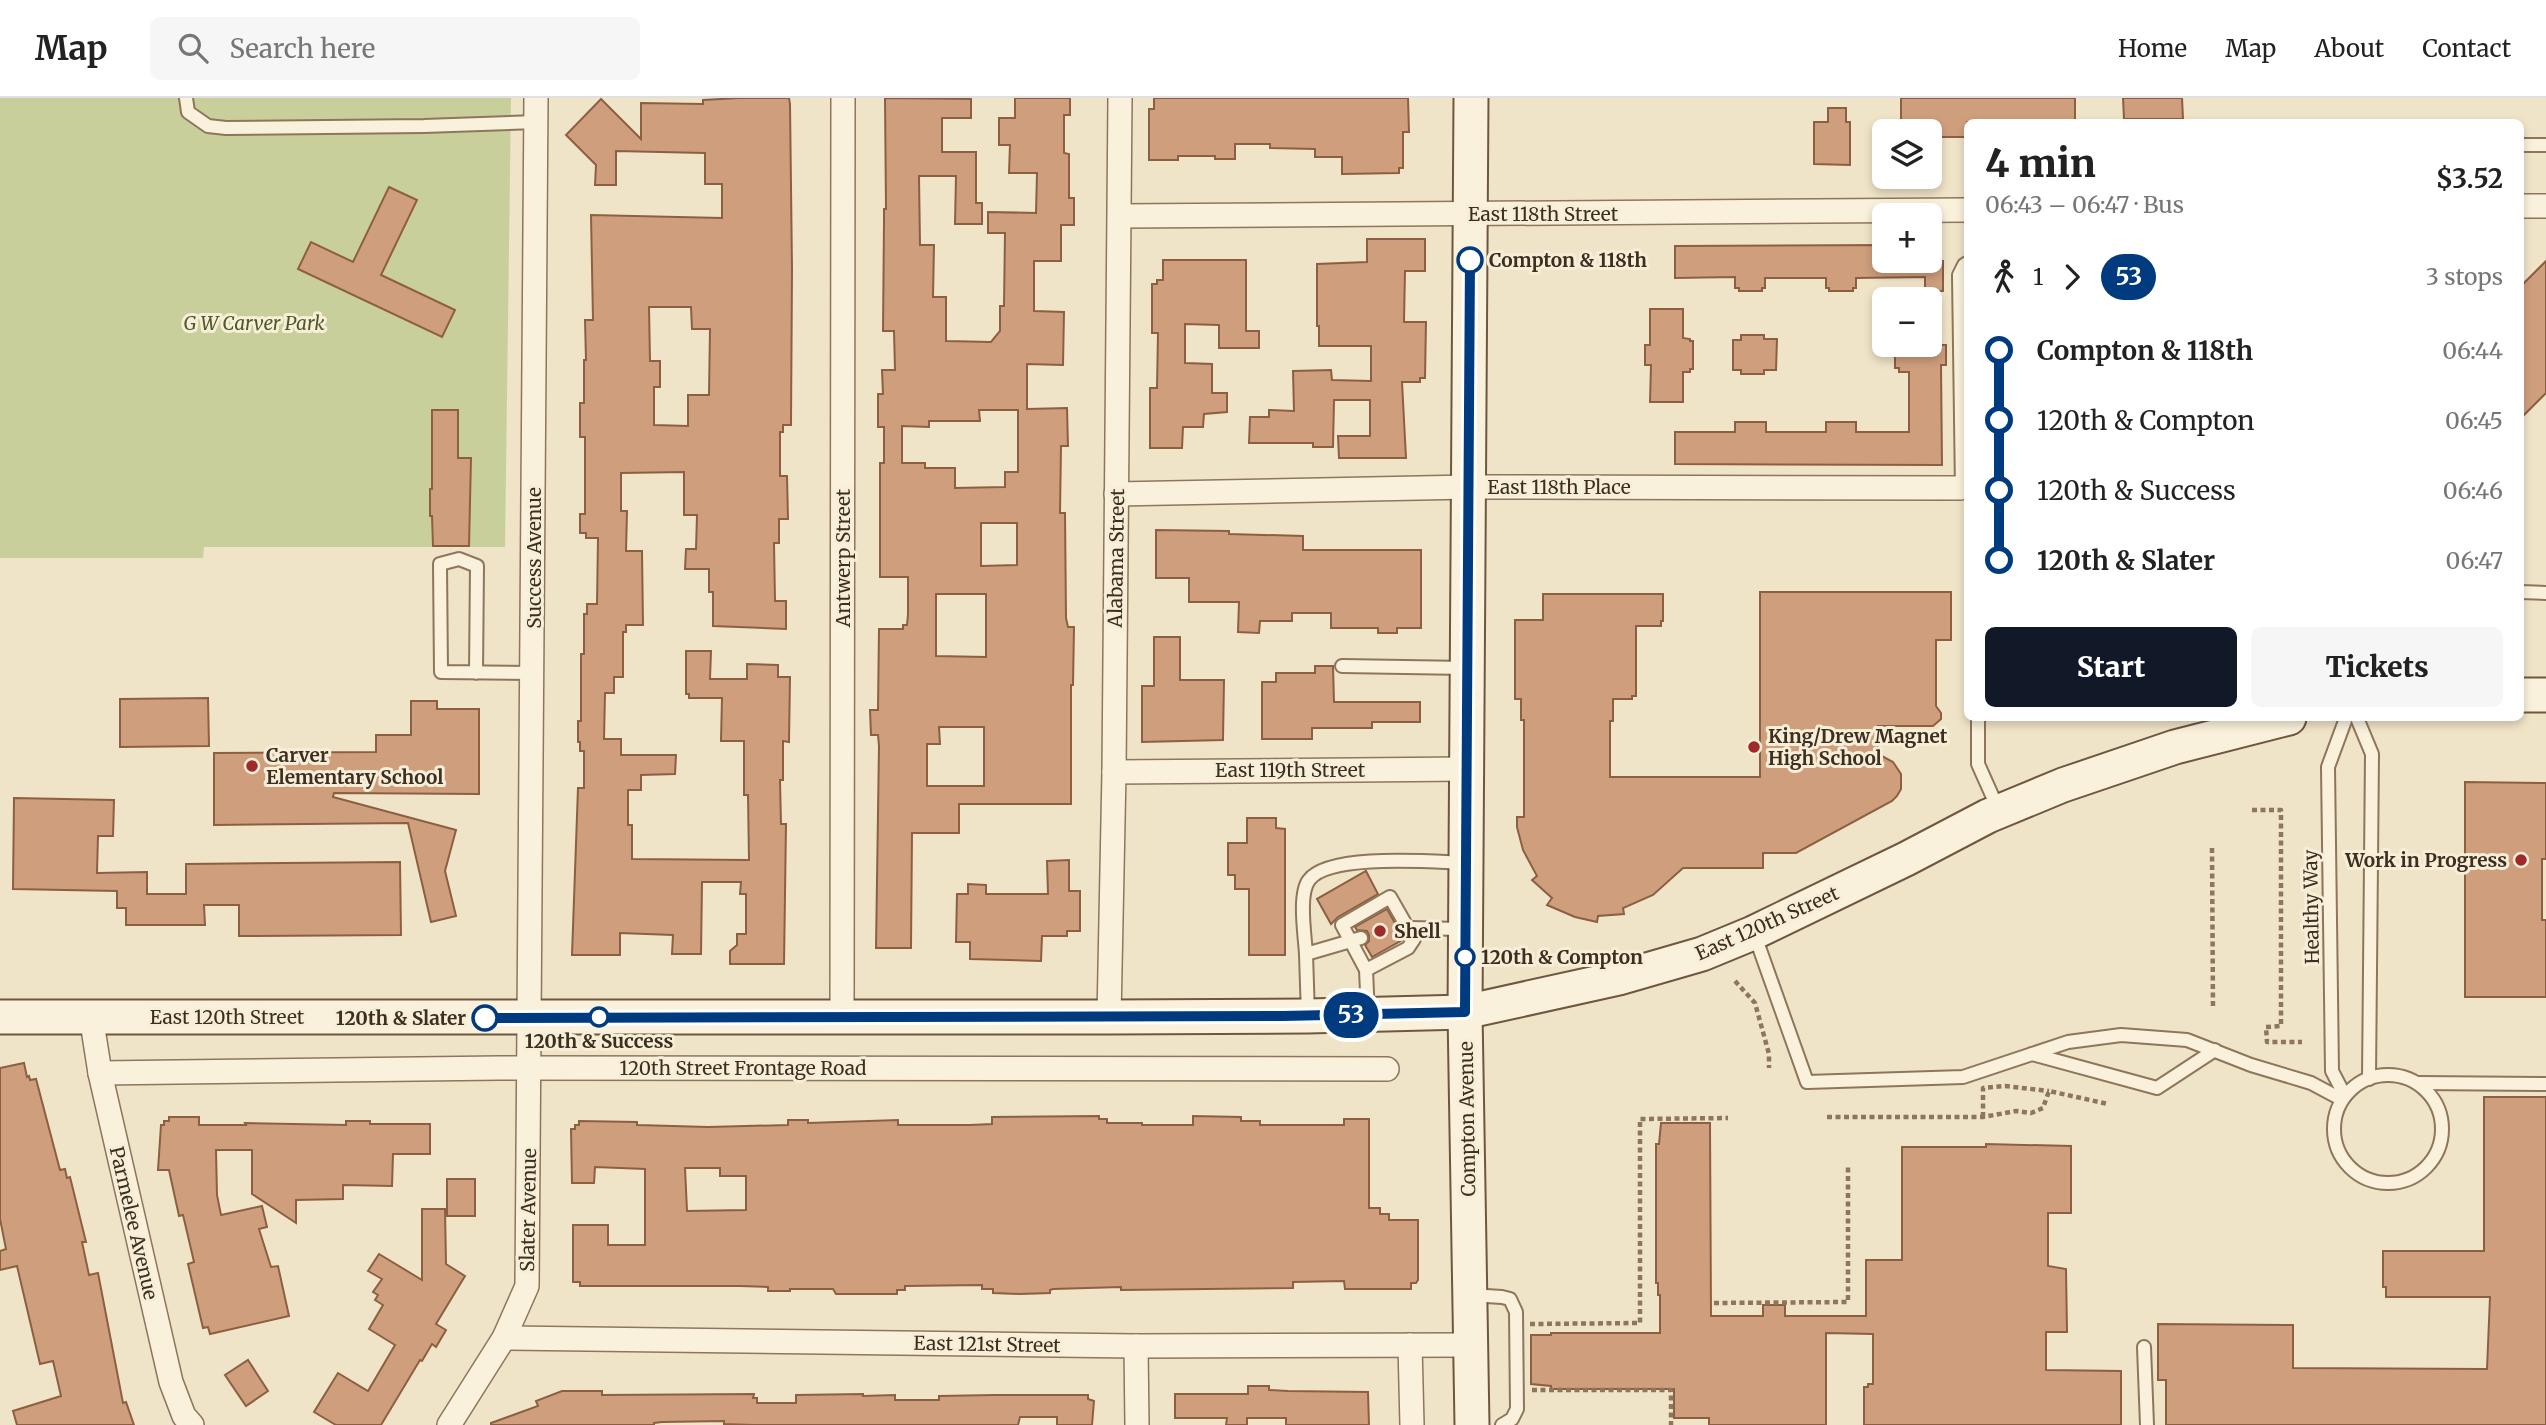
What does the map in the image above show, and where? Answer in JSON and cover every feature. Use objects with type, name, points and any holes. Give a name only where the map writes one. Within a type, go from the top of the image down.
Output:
[{"type":"street","name":"Success Avenue","points":[[528,1017],[534,673],[536,98]]},
{"type":"street","name":"Antwerp Street","points":[[842,1017],[843,98]]},
{"type":"street","name":"Alabama Street","points":[[1109,1017],[1120,98]]},
{"type":"street","name":"Compton Avenue","points":[[1471,98],[1465,1012],[1472,1425]]},
{"type":"street","points":[[2524,206],[2546,206]]},
{"type":"street","name":"East 118th Street","points":[[1120,216],[1964,211]]},
{"type":"street","name":"East 118th Place","points":[[1116,494],[1469,487],[1963,492]]},
{"type":"street","points":[[2524,695],[2546,695]]},
{"type":"street","name":"East 120th Street","points":[[0,1017],[1109,1017],[1465,1012],[1619,978],[1702,954],[1754,933],[1999,811],[2063,785],[2175,747],[2277,721]]},
{"type":"street","name":"East 119th Street","points":[[1114,772],[1467,769]]},
{"type":"street","name":"Parmelee Avenue","points":[[91,1016],[100,1073],[171,1382],[184,1416],[192,1425]]},
{"type":"street","name":"Slater Avenue","points":[[449,1425],[504,1338],[527,1286],[530,1068],[528,1017]]},
{"type":"street","name":"120th Street Frontage Road","points":[[100,1073],[530,1068],[1387,1069]]},
{"type":"street","name":"East 121st Street","points":[[504,1338],[1136,1346],[1471,1345]]},
{"type":"street","points":[[1410,1345],[1412,1425]]},
{"type":"street","points":[[1136,1346],[1137,1425]]},
{"type":"lane","points":[[186,98],[188,112],[208,126],[226,128],[424,127],[536,122]]},
{"type":"lane","points":[[2524,145],[2546,145]]},
{"type":"lane","points":[[1963,492],[1959,275],[1964,265]]},
{"type":"lane","points":[[476,673],[477,566],[459,559],[440,564],[441,672],[476,673],[534,673]]},
{"type":"lane","points":[[2524,592],[2546,593]]},
{"type":"lane","points":[[1342,666],[1468,668]]},
{"type":"lane","points":[[1978,721],[1978,764],[1999,811]]},
{"type":"lane","name":"Healthy Way","points":[[2343,1098],[2332,1071],[2328,767],[2345,721]]},
{"type":"lane","points":[[2358,721],[2372,754],[2368,1079]]},
{"type":"lane","points":[[1308,1016],[1303,895],[1308,880],[1320,871],[1344,862],[1466,863]]},
{"type":"lane","points":[[1366,970],[1408,948],[1414,939],[1402,923],[1390,897],[1342,925],[1356,940],[1366,970],[1368,1015]]},
{"type":"lane","points":[[1402,923],[1465,929]]},
{"type":"lane","points":[[1754,933],[1807,1082],[1963,1077],[2068,1042],[2121,1035],[2187,1040],[2251,1065],[2311,1083],[2343,1098]]},
{"type":"lane","points":[[1306,954],[1356,940]]},
{"type":"lane","points":[[2031,1054],[2157,1088],[2215,1050]]},
{"type":"lane","points":[[2376,1075],[2398,1075],[2417,1083],[2433,1098],[2441,1117],[2442,1138],[2434,1158],[2420,1174],[2400,1182],[2378,1183],[2358,1175],[2343,1160],[2334,1141],[2334,1119],[2343,1098],[2356,1084],[2368,1079],[2376,1075]]},
{"type":"lane","points":[[2417,1083],[2546,1084]]},
{"type":"lane","points":[[1470,1295],[1510,1299],[1516,1312],[1517,1409],[1512,1419],[1502,1425]]},
{"type":"lane","points":[[2144,1347],[2147,1425]]},
{"type":"path","points":[[2252,810],[2281,810],[2281,1026],[2266,1027],[2266,1042],[2302,1042]]},
{"type":"path","points":[[2213,848],[2213,1009]]},
{"type":"path","points":[[1735,981],[1755,1003],[1769,1054],[1769,1068]]},
{"type":"path","points":[[1983,1117],[1983,1088],[2005,1086],[2049,1091],[2108,1104]]},
{"type":"path","points":[[1827,1117],[1983,1117],[2016,1111],[2031,1113],[2043,1108],[2049,1091]]},
{"type":"path","points":[[1531,1324],[1640,1322],[1640,1119],[1728,1118]]},
{"type":"path","points":[[1714,1303],[1848,1302],[1848,1164]]},
{"type":"path","points":[[1531,1390],[1671,1390],[1671,1425]]},
{"type":"green space","name":"G W Carver Park","points":[[0,98],[511,98],[505,547],[204,547],[203,558],[0,558]]},
{"type":"building","points":[[789,98],[790,104],[791,425],[783,425],[783,432],[780,432],[780,476],[787,476],[788,519],[779,519],[779,543],[774,543],[775,601],[786,601],[786,629],[713,626],[713,592],[709,592],[709,569],[685,569],[686,549],[696,549],[697,515],[684,515],[684,472],[621,473],[621,511],[627,511],[626,551],[642,551],[643,625],[626,625],[626,632],[623,632],[623,677],[614,677],[614,693],[605,693],[604,739],[621,739],[621,755],[676,755],[675,774],[641,775],[641,790],[628,790],[632,859],[749,860],[748,795],[744,795],[744,741],[721,741],[722,698],[689,698],[689,694],[686,694],[686,651],[711,651],[710,679],[747,679],[747,664],[778,665],[778,677],[790,677],[789,742],[783,741],[783,780],[780,780],[781,824],[786,824],[784,964],[730,964],[730,951],[737,945],[737,934],[746,934],[746,894],[740,894],[741,882],[702,882],[701,954],[672,954],[673,935],[620,933],[620,955],[572,955],[578,788],[584,788],[584,751],[580,751],[578,742],[578,721],[581,721],[581,654],[584,654],[584,614],[587,614],[587,604],[597,604],[598,538],[586,538],[586,533],[580,533],[580,514],[585,514],[585,437],[580,437],[580,403],[584,403],[585,320],[593,320],[591,215],[722,218],[722,184],[705,184],[705,153],[616,151],[616,185],[595,185],[596,165],[566,135],[601,99],[641,139],[641,103],[703,104],[703,100]],"holes":[[[649,307],[691,307],[692,329],[710,329],[709,395],[688,395],[688,426],[654,425],[654,387],[660,387],[660,361],[650,361]]]},
{"type":"building","points":[[885,98],[971,99],[971,118],[942,118],[942,152],[976,152],[976,203],[982,203],[982,224],[955,224],[956,176],[919,176],[920,245],[934,245],[933,297],[946,297],[946,341],[991,342],[1000,331],[1000,306],[1004,306],[1005,233],[988,233],[988,212],[1036,213],[1037,173],[1009,173],[1010,145],[999,145],[999,118],[1015,118],[1015,98],[1070,98],[1070,115],[1064,115],[1064,153],[1069,154],[1069,198],[1074,198],[1074,225],[1061,225],[1061,261],[1034,261],[1034,311],[1064,312],[1063,365],[1027,364],[1027,409],[1067,408],[1068,446],[1061,446],[1060,513],[1065,513],[1066,618],[1068,627],[1074,627],[1071,804],[959,804],[959,833],[912,833],[911,948],[876,948],[879,746],[878,735],[871,735],[870,710],[878,710],[879,629],[903,629],[903,625],[907,625],[908,614],[908,577],[880,577],[880,463],[884,463],[884,427],[878,427],[878,394],[883,394],[882,370],[895,370],[894,331],[883,331]],"holes":[[[979,410],[1018,410],[1018,472],[1005,472],[1005,487],[955,488],[955,468],[925,468],[925,463],[902,463],[902,426],[929,427],[929,421],[980,421]],[[981,523],[1017,523],[1017,565],[981,566]],[[936,594],[986,594],[986,657],[936,656]],[[939,727],[984,727],[984,786],[927,786],[927,744],[940,744]]]},
{"type":"building","points":[[1154,98],[1408,98],[1409,132],[1403,132],[1403,168],[1399,168],[1399,173],[1342,174],[1342,157],[1315,157],[1315,149],[1270,148],[1270,144],[1235,144],[1235,159],[1178,156],[1178,160],[1149,160],[1149,109],[1154,109]]},
{"type":"building","points":[[1901,98],[2075,98],[2075,119],[1964,119],[1964,137],[1942,137],[1942,119],[1901,119]]},
{"type":"building","points":[[2123,98],[2182,98],[2183,119],[2124,119]]},
{"type":"building","points":[[1828,108],[1846,108],[1846,122],[1850,122],[1850,165],[1814,164],[1814,122],[1828,122]]},
{"type":"building","points":[[389,187],[417,200],[381,275],[455,310],[442,337],[298,269],[311,242],[353,262]]},
{"type":"building","points":[[1367,239],[1425,239],[1425,271],[1405,271],[1404,322],[1426,322],[1425,378],[1420,378],[1420,382],[1402,382],[1406,458],[1339,458],[1338,436],[1370,436],[1370,400],[1334,400],[1333,447],[1313,447],[1313,443],[1249,443],[1250,417],[1269,417],[1269,410],[1294,411],[1293,371],[1331,370],[1332,380],[1371,381],[1371,346],[1319,346],[1317,326],[1317,264],[1367,262]]},
{"type":"building","points":[[1872,245],[1872,273],[1942,273],[1943,261],[1943,291],[1942,287],[1925,287],[1925,277],[1856,278],[1856,288],[1853,288],[1853,291],[1829,291],[1829,288],[1826,288],[1826,278],[1765,278],[1765,288],[1762,288],[1762,291],[1739,291],[1739,288],[1735,288],[1735,277],[1675,278],[1675,246]]},
{"type":"building","points":[[1163,260],[1246,260],[1246,331],[1259,331],[1259,348],[1219,348],[1219,325],[1185,324],[1185,363],[1212,364],[1212,393],[1227,393],[1227,412],[1204,414],[1203,427],[1183,427],[1182,448],[1150,448],[1150,388],[1157,388],[1158,333],[1152,333],[1152,284],[1163,280]]},
{"type":"building","points":[[2546,261],[2546,393],[2524,415],[2524,283]]},
{"type":"building","points":[[1650,309],[1683,309],[1683,338],[1693,341],[1693,369],[1683,372],[1683,402],[1650,402],[1651,365],[1645,365],[1645,345],[1650,345]]},
{"type":"building","points":[[1741,335],[1764,335],[1764,339],[1777,339],[1776,370],[1764,370],[1764,374],[1741,374],[1741,370],[1733,370],[1733,340],[1741,340]]},
{"type":"building","points":[[1942,345],[1946,345],[1946,365],[1941,365],[1942,465],[1675,464],[1675,432],[1735,432],[1735,422],[1766,422],[1766,432],[1826,432],[1826,422],[1856,422],[1856,432],[1909,432],[1909,372],[1899,372],[1899,368],[1895,368],[1895,357],[1942,357]]},
{"type":"building","points":[[432,410],[458,410],[458,458],[471,458],[469,546],[433,546],[430,516]]},
{"type":"building","points":[[1156,530],[1303,536],[1303,550],[1421,550],[1421,628],[1397,628],[1397,633],[1378,633],[1378,628],[1331,628],[1331,613],[1292,613],[1292,621],[1260,621],[1259,633],[1238,632],[1239,602],[1189,602],[1189,578],[1156,578]]},
{"type":"building","points":[[1760,592],[1951,592],[1951,640],[1936,640],[1936,706],[1941,713],[1941,719],[1933,726],[1878,726],[1878,754],[1893,762],[1901,774],[1901,789],[1897,796],[1796,853],[1763,853],[1763,868],[1683,868],[1653,895],[1623,908],[1624,914],[1598,916],[1597,922],[1575,917],[1547,905],[1552,898],[1532,880],[1537,876],[1523,850],[1517,827],[1517,817],[1524,817],[1524,720],[1521,720],[1521,699],[1515,699],[1515,620],[1543,620],[1543,594],[1663,594],[1661,626],[1636,626],[1636,696],[1632,696],[1632,699],[1613,699],[1613,721],[1610,721],[1610,777],[1760,777]]},
{"type":"building","points":[[1154,637],[1180,637],[1180,680],[1224,680],[1223,740],[1142,742],[1142,686],[1154,686]]},
{"type":"building","points":[[1315,666],[1333,666],[1334,702],[1420,702],[1420,722],[1372,722],[1372,728],[1312,728],[1312,739],[1262,739],[1262,682],[1276,682],[1276,673],[1315,673]]},
{"type":"building","points":[[208,698],[209,746],[120,747],[120,699]]},
{"type":"building","points":[[411,701],[437,701],[437,709],[479,709],[479,794],[334,793],[333,797],[456,830],[445,871],[456,916],[431,922],[408,823],[214,825],[214,753],[376,752],[376,735],[411,735]]},
{"type":"building","points":[[2465,782],[2546,783],[2546,859],[2542,859],[2542,920],[2546,920],[2546,997],[2465,997]]},
{"type":"building","points":[[14,798],[114,800],[113,836],[98,836],[97,873],[147,872],[147,894],[186,894],[186,864],[400,862],[401,935],[239,936],[239,905],[204,905],[205,925],[126,925],[126,908],[117,908],[117,891],[13,889]]},
{"type":"building","points":[[1247,818],[1276,818],[1276,828],[1285,829],[1285,955],[1249,955],[1249,889],[1235,889],[1235,875],[1228,875],[1228,843],[1247,843]]},
{"type":"building","points":[[1069,860],[1069,891],[1080,891],[1080,931],[1067,931],[1067,936],[1042,936],[1041,961],[970,959],[970,942],[956,942],[957,894],[968,894],[968,884],[986,885],[986,894],[1048,894],[1047,861]]},
{"type":"building","points":[[1366,871],[1378,894],[1338,917],[1331,924],[1317,899]]},
{"type":"building","points":[[1387,909],[1404,939],[1372,957],[1365,945],[1369,941],[1367,931],[1357,930],[1355,927]]},
{"type":"building","points":[[24,1063],[27,1077],[29,1076],[30,1080],[36,1079],[60,1170],[65,1169],[67,1178],[70,1177],[86,1242],[82,1242],[89,1275],[98,1273],[123,1403],[126,1402],[134,1425],[17,1425],[13,1411],[61,1396],[53,1361],[40,1364],[17,1266],[0,1270],[0,1251],[6,1249],[0,1219],[0,1068]]},
{"type":"building","points":[[2484,1097],[2546,1097],[2546,1425],[2166,1425],[2166,1380],[2158,1380],[2158,1324],[2293,1325],[2293,1368],[2487,1369],[2490,1297],[2386,1297],[2386,1287],[2383,1287],[2383,1251],[2484,1251]]},
{"type":"building","points":[[1099,1116],[1099,1119],[1107,1119],[1107,1123],[1142,1125],[1193,1125],[1193,1116],[1241,1117],[1241,1121],[1260,1121],[1260,1125],[1344,1125],[1344,1119],[1369,1119],[1369,1208],[1380,1208],[1380,1214],[1389,1214],[1389,1220],[1418,1220],[1418,1280],[1411,1283],[1411,1289],[1345,1289],[1344,1281],[1293,1282],[1293,1288],[1121,1290],[1121,1287],[1053,1289],[1050,1293],[1020,1294],[993,1293],[993,1289],[982,1289],[982,1285],[905,1286],[905,1290],[897,1290],[897,1294],[836,1294],[833,1289],[768,1291],[768,1287],[740,1286],[580,1286],[580,1282],[573,1282],[573,1225],[608,1225],[608,1245],[645,1245],[645,1169],[595,1167],[594,1183],[572,1183],[571,1129],[579,1125],[579,1121],[708,1127],[788,1125],[788,1120],[808,1120],[808,1123],[898,1120],[898,1125],[970,1125],[992,1124],[992,1117]],"holes":[[[685,1168],[720,1168],[720,1176],[746,1176],[746,1210],[687,1211]]]},
{"type":"building","points":[[169,1117],[199,1117],[199,1125],[346,1125],[346,1121],[370,1121],[370,1124],[430,1124],[430,1154],[393,1154],[392,1186],[343,1185],[343,1199],[296,1200],[296,1223],[252,1194],[252,1150],[216,1150],[217,1195],[221,1215],[262,1206],[267,1227],[259,1229],[271,1267],[278,1266],[289,1316],[210,1334],[208,1327],[203,1328],[188,1264],[194,1262],[183,1215],[179,1216],[169,1170],[158,1170],[161,1125],[164,1125],[164,1121],[169,1121]]},
{"type":"building","points":[[1661,1123],[1710,1123],[1711,1316],[1763,1316],[1763,1305],[1785,1305],[1785,1316],[1866,1316],[1866,1260],[1902,1260],[1902,1147],[1986,1147],[1986,1144],[2071,1146],[2071,1213],[2048,1213],[2048,1266],[2066,1269],[2067,1332],[2046,1332],[2046,1370],[2121,1371],[2121,1425],[1864,1425],[1864,1387],[1873,1384],[1873,1334],[1826,1333],[1826,1425],[1709,1425],[1709,1418],[1674,1418],[1674,1389],[1551,1389],[1551,1386],[1531,1384],[1531,1335],[1660,1333],[1660,1295],[1656,1283],[1656,1144],[1659,1144]]},
{"type":"building","points":[[447,1179],[475,1179],[475,1216],[447,1216]]},
{"type":"building","points":[[422,1209],[445,1209],[446,1264],[465,1276],[436,1324],[446,1330],[436,1347],[432,1344],[422,1361],[420,1360],[381,1425],[336,1425],[314,1412],[338,1373],[368,1391],[395,1345],[369,1329],[383,1305],[375,1300],[378,1295],[373,1292],[382,1279],[368,1271],[379,1254],[422,1280]]},
{"type":"building","points":[[248,1360],[268,1391],[246,1406],[225,1375]]},
{"type":"building","points":[[1248,1386],[1269,1386],[1269,1390],[1288,1391],[1368,1392],[1369,1425],[1286,1425],[1286,1418],[1247,1418],[1247,1425],[1226,1425],[1227,1418],[1175,1418],[1175,1394],[1248,1394]]},
{"type":"building","points":[[562,1391],[602,1391],[602,1395],[754,1394],[753,1398],[757,1398],[757,1403],[796,1403],[796,1395],[863,1394],[895,1395],[895,1400],[939,1400],[939,1396],[1088,1395],[1088,1399],[1094,1401],[1092,1425],[1057,1425],[1057,1417],[1020,1417],[1018,1425],[753,1425],[724,1424],[724,1421],[662,1422],[654,1425],[491,1425],[538,1406],[536,1401]]},
{"type":"bus line","name":"53","points":[[485,1018],[1283,1016],[1465,1012],[1470,260]]},
{"type":"place","name":"Compton & 118th","points":[[1470,260]]},
{"type":"place","name":"King/Drew Magnet High School","points":[[1754,747]]},
{"type":"place","name":"Carver Elementary School","points":[[252,766]]},
{"type":"place","name":"Work in Progress","points":[[2521,860]]},
{"type":"place","name":"Shell","points":[[1380,931]]},
{"type":"place","name":"120th & Compton","points":[[1465,957]]},
{"type":"place","name":"120th & Success","points":[[599,1017]]},
{"type":"place","name":"120th & Slater","points":[[485,1018]]}]
